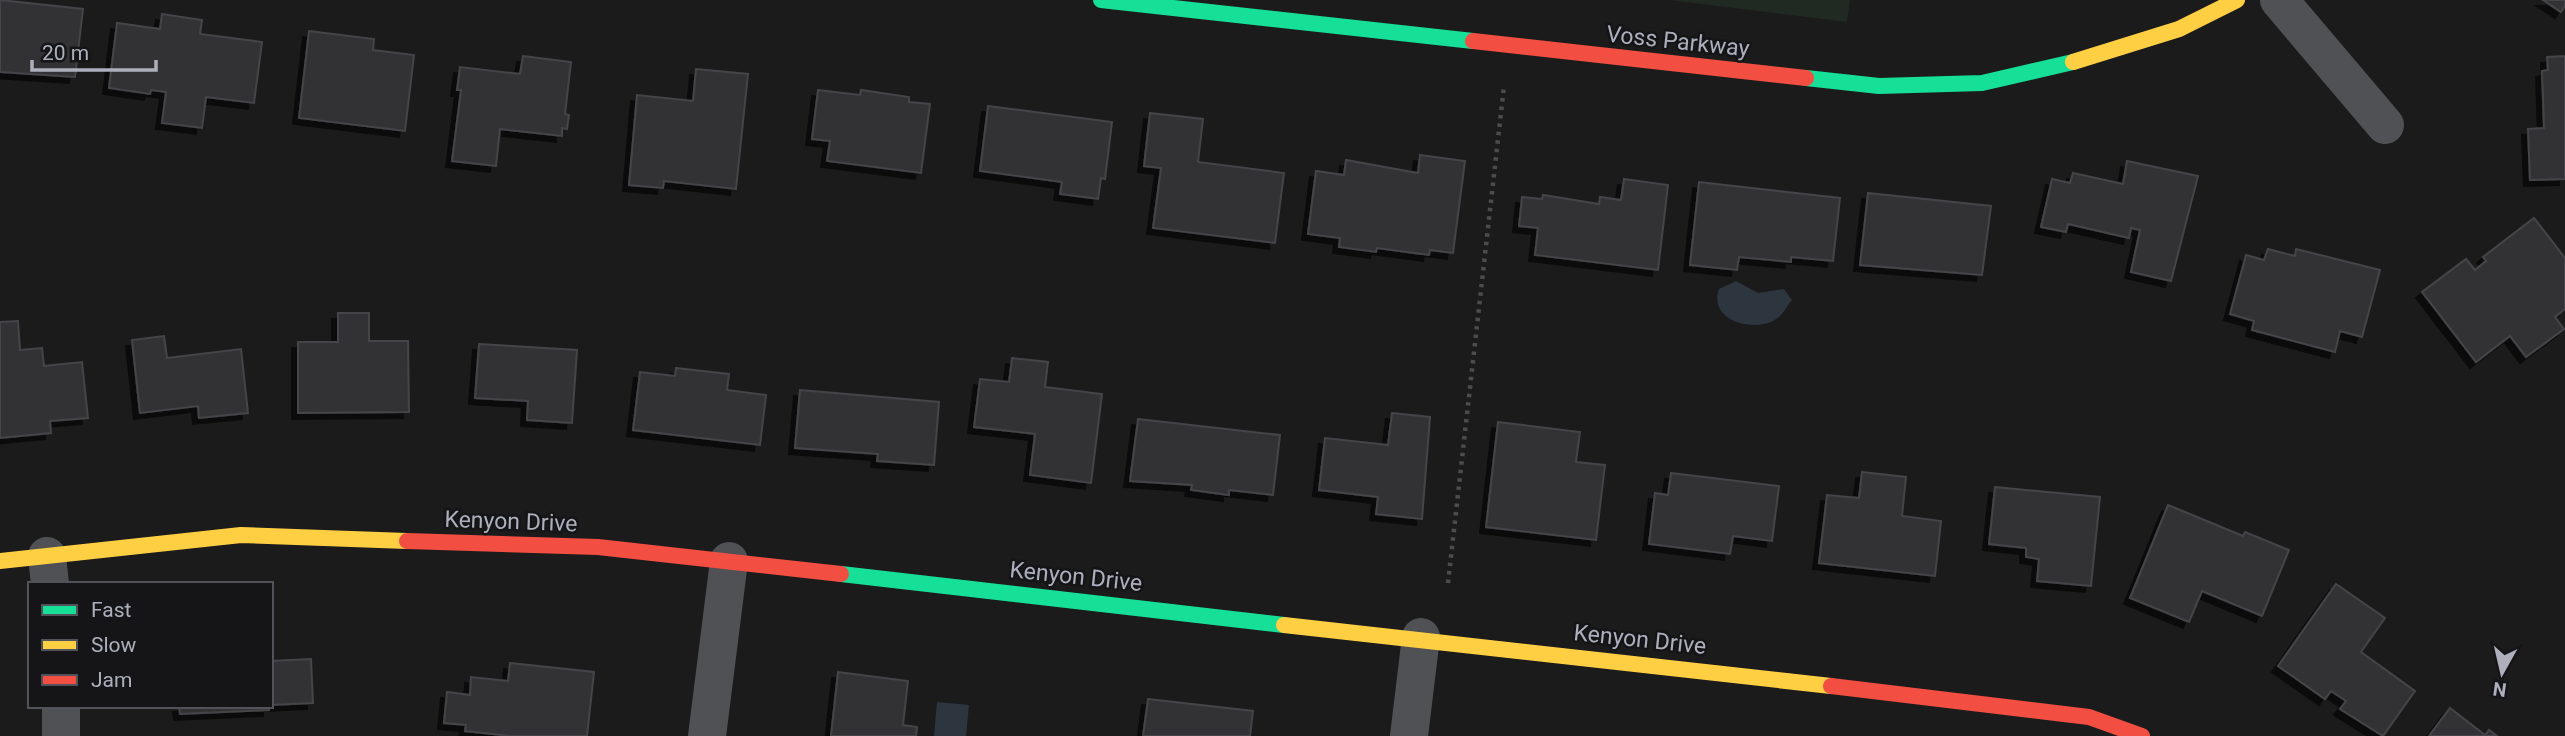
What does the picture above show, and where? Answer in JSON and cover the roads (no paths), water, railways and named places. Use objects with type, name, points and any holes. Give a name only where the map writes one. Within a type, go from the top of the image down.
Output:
[{"type":"street","name":"Voss Parkway","points":[[1101,0],[1879,86],[1982,83],[2081,60],[2179,29],[2237,0]]},
{"type":"street","points":[[2279,0],[2385,125]]},
{"type":"street","name":"Kenyon Drive","points":[[0,561],[49,570],[242,535],[598,547],[1421,637],[2041,710],[2089,717],[2142,736]]},
{"type":"street","points":[[707,736],[729,561]]},
{"type":"street","points":[[1409,736],[1421,637]]},
{"type":"street","points":[[61,708],[61,736]]}]
